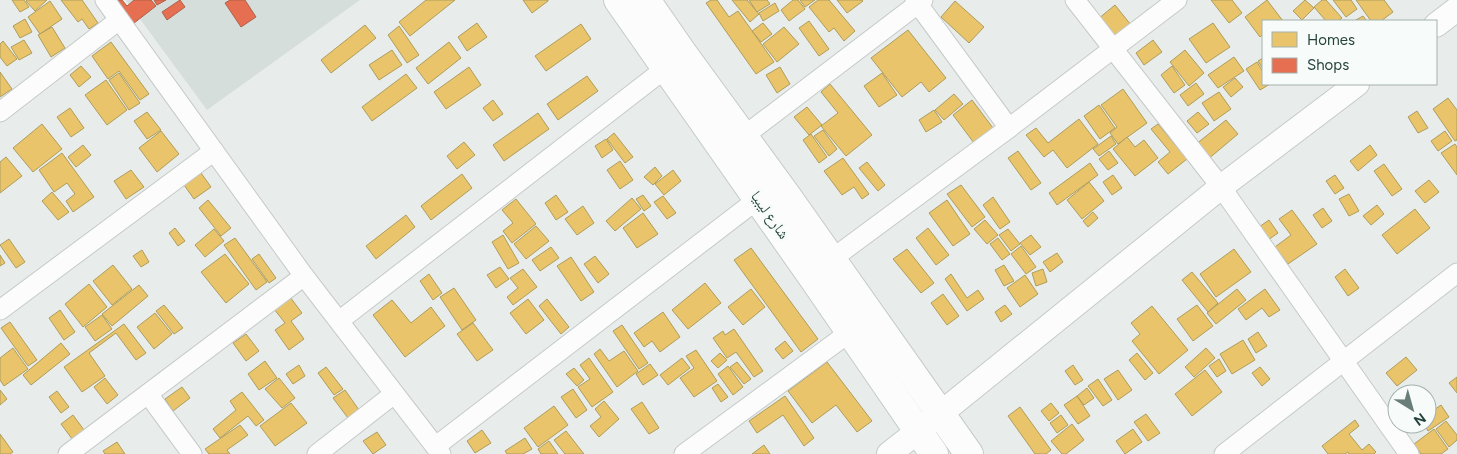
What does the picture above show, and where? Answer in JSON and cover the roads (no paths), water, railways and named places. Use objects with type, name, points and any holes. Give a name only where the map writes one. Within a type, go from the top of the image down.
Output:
[{"type":"main road","name":"شارع ليبيا","points":[[618,0],[934,454]]},
{"type":"main road","name":"شارع ليبيا","points":[[651,2],[682,52],[832,259],[969,454]]},
{"type":"street","points":[[105,0],[304,276],[439,450],[758,199]]},
{"type":"street","points":[[1075,0],[1112,50],[1221,187],[1409,454]]},
{"type":"street","points":[[832,259],[1009,128],[1177,0]]},
{"type":"street","points":[[744,136],[918,1],[1009,128]]},
{"type":"street","points":[[1437,24],[1457,9]]},
{"type":"street","points":[[0,112],[119,20]]},
{"type":"street","points":[[339,321],[666,68]]},
{"type":"street","points":[[889,454],[1221,187],[1356,85]]},
{"type":"street","points":[[0,310],[214,151]]},
{"type":"street","points":[[1224,454],[1457,273]]},
{"type":"street","points":[[68,454],[304,276]]},
{"type":"street","points":[[684,454],[850,332]]},
{"type":"street","points":[[148,394],[192,454]]},
{"type":"street","points":[[317,454],[394,394]]}]
